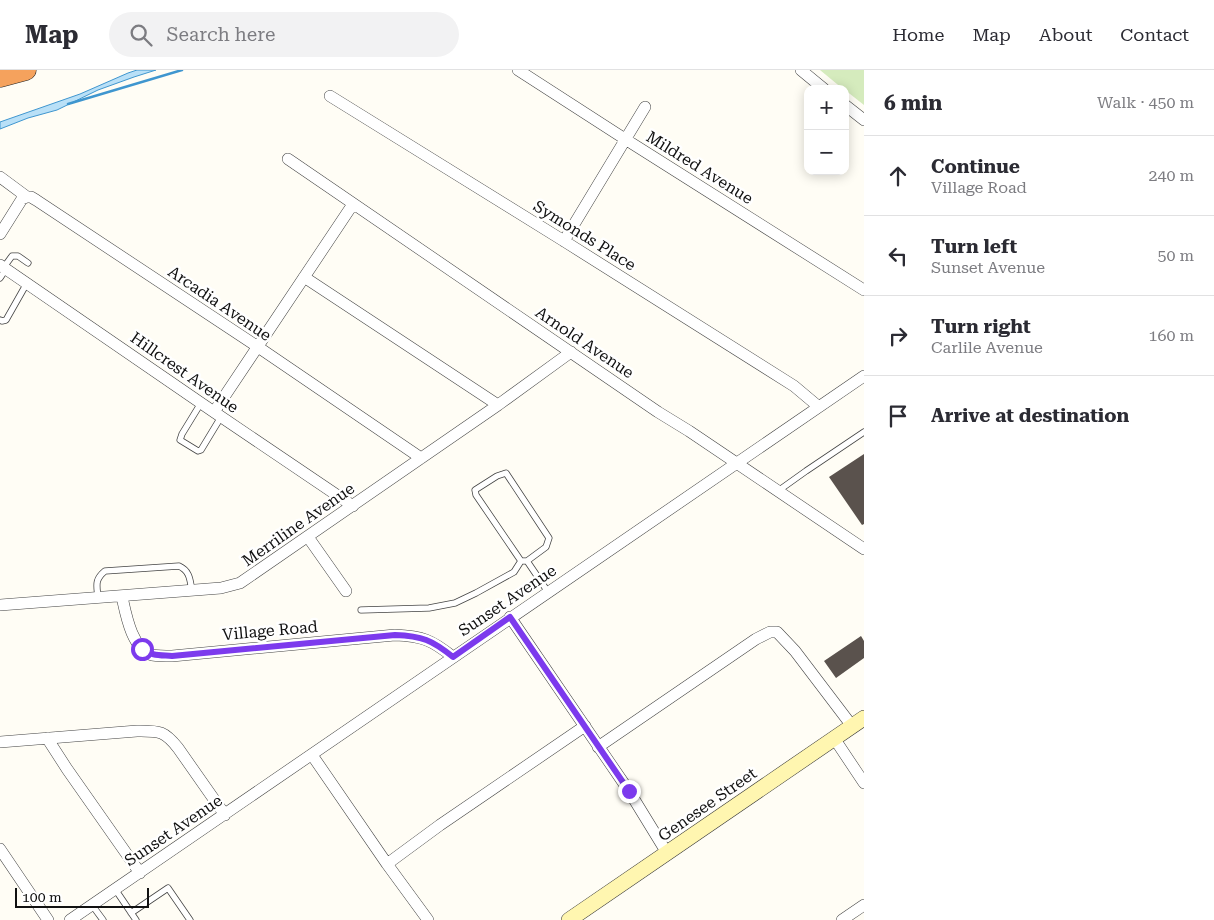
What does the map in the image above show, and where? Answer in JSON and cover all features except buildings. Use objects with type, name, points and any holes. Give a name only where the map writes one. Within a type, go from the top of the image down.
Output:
[{"type":"highway","points":[[0,77],[26,70]]},
{"type":"main road","name":"Genesee Street","points":[[569,920],[858,722]]},
{"type":"street","name":"Mildred Avenue","points":[[518,70],[864,290]]},
{"type":"street","points":[[801,70],[819,85]]},
{"type":"street","name":"Symonds Place","points":[[330,96],[564,240],[794,386],[819,407]]},
{"type":"street","points":[[564,240],[645,107]]},
{"type":"street","points":[[849,108],[864,120]]},
{"type":"street","name":"Arnold Avenue","points":[[288,160],[658,412],[864,548]]},
{"type":"street","name":"Arcadia Avenue","points":[[0,177],[27,197],[36,200],[258,347],[421,458]]},
{"type":"street","points":[[0,234],[22,199],[27,197]]},
{"type":"street","points":[[218,415],[258,347],[353,204]]},
{"type":"street","name":"Hillcrest Avenue","points":[[2,270],[27,283],[352,506]]},
{"type":"street","points":[[304,277],[498,405]]},
{"type":"street","name":"Merriline Avenue","points":[[0,605],[192,591],[240,584],[498,405],[571,352]]},
{"type":"street","name":"Sunset Avenue","points":[[70,920],[864,376]]},
{"type":"street","points":[[308,537],[346,591]]},
{"type":"street","name":"Village Road","points":[[122,597],[134,638],[142,649],[154,655],[172,656],[395,635],[423,638],[440,646],[453,657]]},
{"type":"street","points":[[510,617],[629,791],[667,853]]},
{"type":"street","points":[[598,747],[756,639],[770,632],[777,632],[858,722]]},
{"type":"street","points":[[387,864],[584,726]]},
{"type":"street","points":[[0,742],[136,731],[161,732],[170,738],[178,748],[225,815]]},
{"type":"street","points":[[47,738],[140,873]]},
{"type":"street","points":[[834,738],[864,783]]},
{"type":"street","points":[[312,755],[428,920]]},
{"type":"street","points":[[0,849],[48,920]]},
{"type":"street","points":[[842,920],[864,905]]},
{"type":"lane","points":[[2,270],[12,256],[18,256],[28,263]]},
{"type":"lane","points":[[0,320],[6,320],[27,283]]},
{"type":"lane","points":[[201,403],[180,440],[198,451],[201,450],[218,415]]},
{"type":"lane","points":[[778,491],[864,432]]},
{"type":"lane","points":[[360,610],[429,608],[455,603],[514,572],[524,561],[546,547],[549,538],[506,474],[497,476],[475,490],[476,495],[524,561],[548,592]]},
{"type":"lane","points":[[98,598],[96,583],[105,572],[180,566],[185,568],[188,574],[192,591]]},
{"type":"lane","points":[[131,913],[168,888],[190,920]]},
{"type":"lane","points":[[115,889],[136,920]]},
{"type":"lane","points":[[92,905],[103,920]]},
{"type":"green space","points":[[820,70],[864,70],[864,105],[849,93],[849,85],[838,85]]},
{"type":"water","points":[[137,70],[156,70],[98,90],[57,110],[28,118],[0,129],[0,122],[80,94]]},
{"type":"waterway","points":[[68,104],[182,70]]},
{"type":"route","points":[[142,649],[154,655],[172,656],[395,635],[423,638],[440,646],[453,657],[510,617],[629,791]]}]
